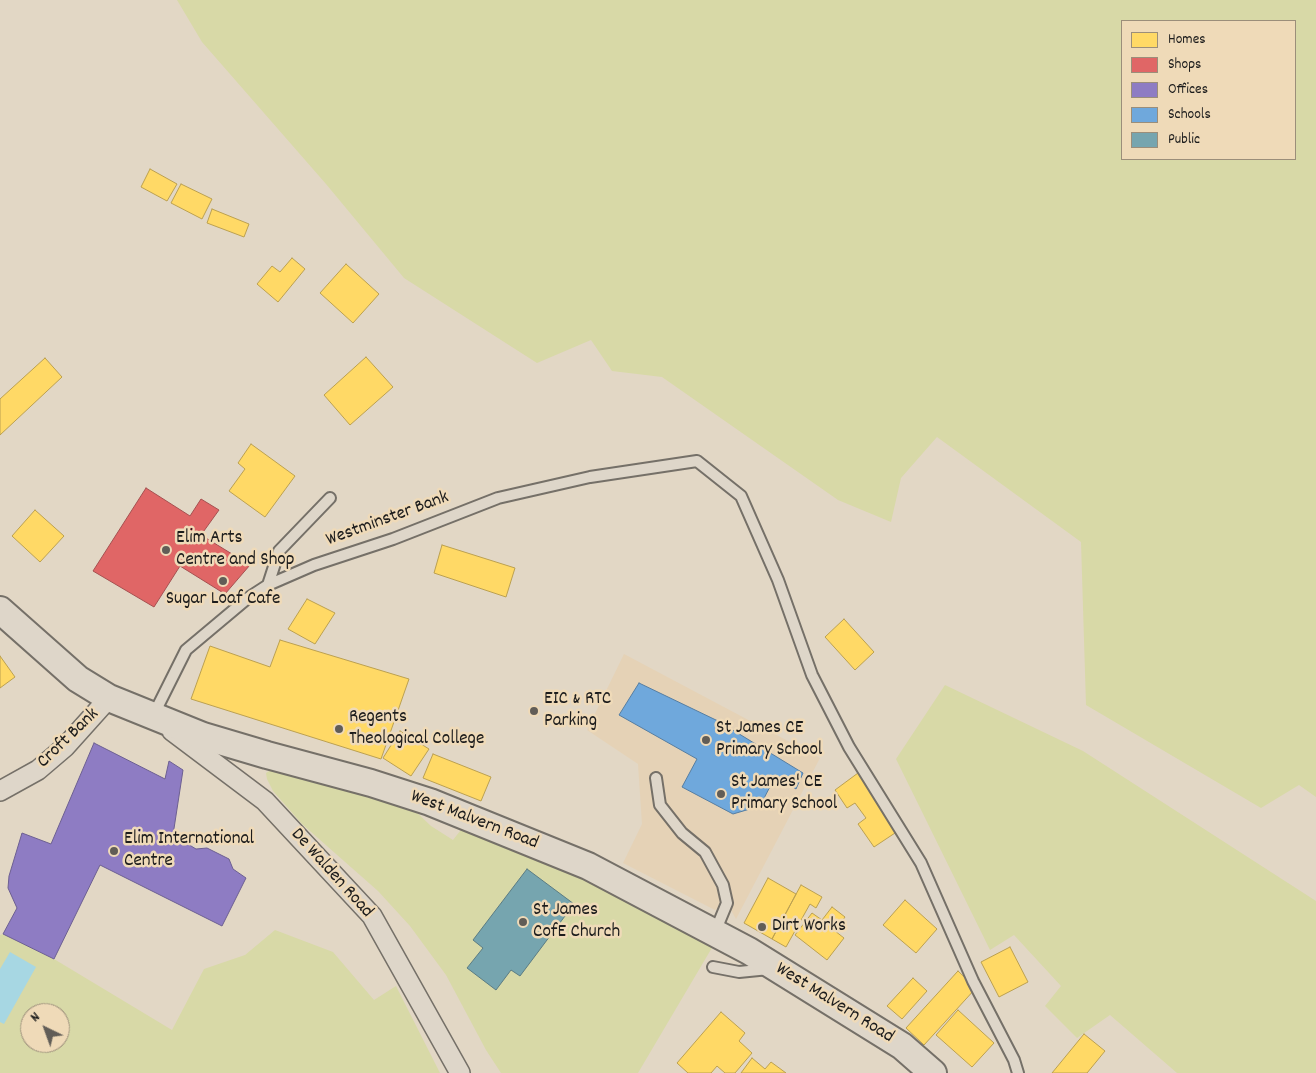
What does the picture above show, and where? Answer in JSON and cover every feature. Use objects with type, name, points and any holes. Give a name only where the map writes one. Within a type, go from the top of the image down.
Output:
[{"type":"main road","name":"West Malvern Road","points":[[0,610],[78,679],[109,698],[203,736],[371,783],[430,802],[588,866],[715,933],[777,969],[902,1046],[933,1073]]},
{"type":"street","name":"Croft Bank","points":[[0,791],[38,770],[65,747],[109,698]]},
{"type":"street","name":"De Walden Road","points":[[153,716],[265,801],[372,916],[460,1073]]},
{"type":"lane","name":"Westminster Bank","points":[[153,716],[186,650],[248,598],[268,585],[314,564],[393,539],[498,498],[590,477],[697,462],[741,496],[778,580],[812,675],[849,747],[921,863],[973,980],[1014,1060],[1018,1073]]},
{"type":"lane","points":[[268,585],[279,551],[330,498]]},
{"type":"lane","points":[[656,778],[660,804],[682,833],[705,852],[723,885],[727,903],[715,933]]},
{"type":"lane","points":[[713,967],[739,972],[777,969]]},
{"type":"shaded area","name":"St James' CE Primary School","points":[[624,654],[820,758],[736,919],[727,903],[715,910],[623,863],[642,824],[638,764],[587,730]]},
{"type":"green space","points":[[177,0],[1316,0],[1316,797],[1299,785],[1261,808],[1086,705],[1081,542],[937,437],[901,478],[891,522],[838,500],[662,377],[612,371],[591,340],[537,363],[404,278],[326,184],[202,42]]},
{"type":"green space","points":[[945,685],[1083,751],[1316,901],[1316,1073],[1177,1073],[1110,1015],[1077,1038],[1045,1006],[1061,986],[1014,935],[990,950],[896,759]]},
{"type":"green space","points":[[272,769],[411,807],[431,826],[453,840],[464,826],[551,862],[713,946],[638,1073],[501,1073],[486,1050],[446,975],[410,926],[378,891],[302,824],[273,791],[266,773]]},
{"type":"green space","points":[[275,930],[333,952],[374,1000],[396,986],[440,1073],[0,1073],[0,935],[3,934],[54,959],[172,1030],[204,969],[245,955]]},
{"type":"water","points":[[10,952],[36,967],[4,1024],[0,1022],[0,969]]},
{"type":"building: Homes","points":[[150,169],[177,184],[167,201],[141,187]]},
{"type":"building: Homes","points":[[181,184],[212,199],[202,219],[171,203]]},
{"type":"building: Homes","points":[[212,209],[249,224],[244,237],[207,223]]},
{"type":"building: Homes","points":[[292,258],[305,269],[278,302],[257,284],[272,266],[280,272]]},
{"type":"building: Homes","points":[[346,264],[379,294],[353,323],[320,293]]},
{"type":"building: Homes","points":[[366,357],[393,387],[350,425],[324,395]]},
{"type":"building: Homes","points":[[45,358],[62,377],[0,435],[0,399]]},
{"type":"building: Homes","points":[[251,444],[295,476],[265,517],[229,491],[245,469],[238,463]]},
{"type":"building: Homes","points":[[35,510],[64,536],[40,562],[12,536]]},
{"type":"building: Homes","points":[[442,545],[515,568],[506,597],[434,573]]},
{"type":"building: Homes","points":[[307,599],[335,613],[315,644],[288,629]]},
{"type":"building: Homes","points":[[844,619],[874,652],[855,670],[825,637]]},
{"type":"building: Homes","name":"Regents Theological College","points":[[280,640],[409,679],[381,759],[191,699],[210,646],[270,667]]},
{"type":"building: Homes","points":[[0,656],[15,677],[0,688]]},
{"type":"building: Homes","points":[[400,731],[429,749],[411,776],[383,758]]},
{"type":"building: Homes","points":[[433,754],[491,777],[481,801],[423,778]]},
{"type":"building: Homes","points":[[858,773],[898,831],[874,847],[858,824],[866,818],[855,803],[847,808],[835,790]]},
{"type":"building: Homes","points":[[768,878],[796,894],[772,939],[744,923]]},
{"type":"building: Homes","points":[[801,885],[822,897],[816,908],[810,904],[786,947],[772,939]]},
{"type":"building: Homes","points":[[905,900],[937,929],[916,953],[883,925]]},
{"type":"building: Homes","points":[[832,907],[845,917],[835,931],[844,938],[827,960],[795,935],[812,913],[822,920]]},
{"type":"building: Homes","points":[[1010,947],[1028,982],[999,997],[981,962]]},
{"type":"building: Homes","points":[[958,971],[976,988],[924,1045],[906,1028]]},
{"type":"building: Homes","points":[[913,978],[927,991],[902,1019],[887,1006]]},
{"type":"building: Homes","points":[[958,1010],[994,1043],[972,1067],[936,1035]]},
{"type":"building: Homes","points":[[721,1012],[745,1033],[739,1041],[752,1053],[735,1073],[725,1073],[717,1066],[711,1073],[688,1073],[677,1063]]},
{"type":"building: Homes","points":[[1084,1034],[1105,1051],[1087,1073],[1052,1073]]},
{"type":"building: Homes","points":[[752,1058],[765,1069],[771,1062],[786,1073],[741,1073]]},
{"type":"building: Shops","name":"Elim Arts Centre and Shop","points":[[146,488],[190,516],[201,499],[219,510],[201,535],[250,565],[225,594],[180,566],[154,607],[93,571]]},
{"type":"building: Offices","name":"Elim International Centre","points":[[94,743],[165,779],[169,761],[183,770],[173,835],[196,849],[207,848],[229,859],[233,869],[246,878],[222,926],[100,865],[54,959],[3,934],[17,908],[8,888],[9,876],[22,833],[51,844]]},
{"type":"building: Schools","name":"St James CE Primary School","points":[[639,683],[718,721],[803,773],[796,789],[776,775],[760,806],[733,814],[682,787],[697,759],[619,715]]},
{"type":"building: Public","name":"St James CofE Church","points":[[527,869],[574,904],[520,976],[511,970],[496,990],[467,968],[483,948],[473,940]]},
{"type":"place","name":"Elim Arts Centre and Shop","points":[[166,550]]},
{"type":"place","name":"Sugar Loaf Cafe","points":[[223,581]]},
{"type":"place","name":"EIC & RTC Parking","points":[[534,711]]},
{"type":"place","name":"Regents Theological College","points":[[339,729]]},
{"type":"place","name":"St James CE Primary School","points":[[706,740]]},
{"type":"place","name":"St James' CE Primary School","points":[[721,794]]},
{"type":"place","name":"Elim International Centre","points":[[114,851]]},
{"type":"place","name":"St James CofE Church","points":[[523,922]]},
{"type":"place","name":"Dirt Works","points":[[762,927]]}]
